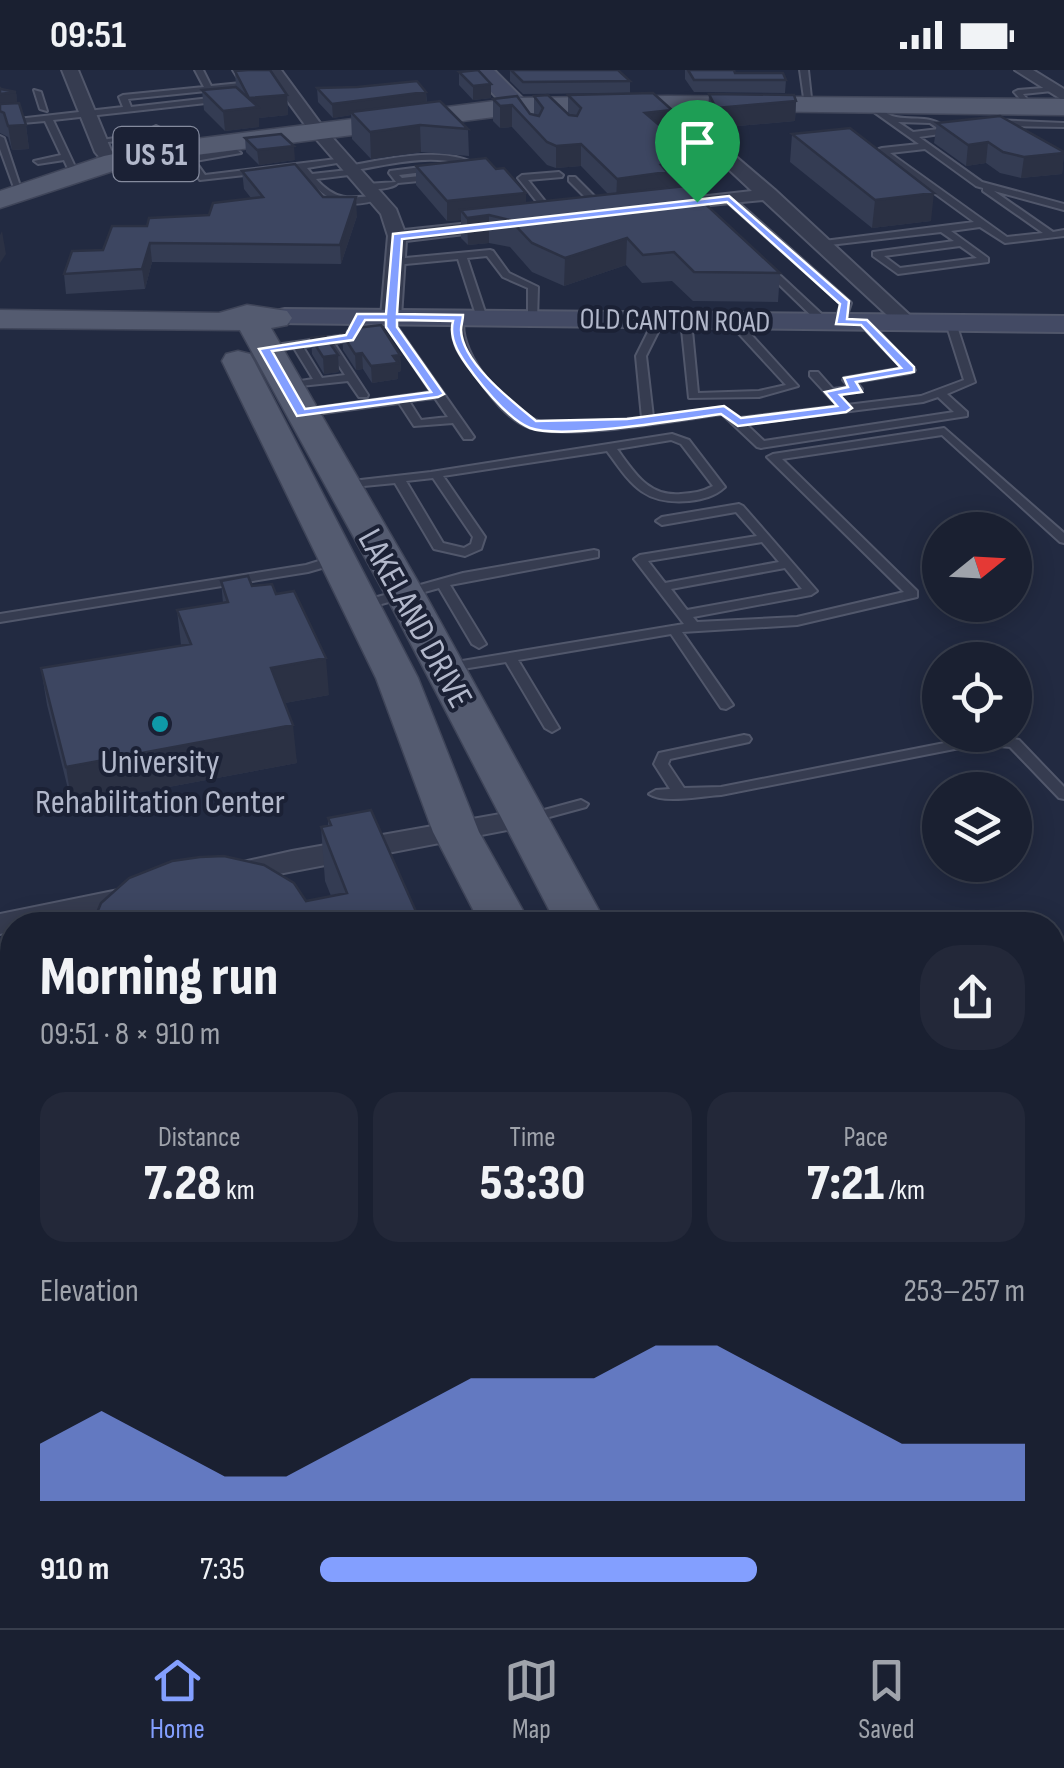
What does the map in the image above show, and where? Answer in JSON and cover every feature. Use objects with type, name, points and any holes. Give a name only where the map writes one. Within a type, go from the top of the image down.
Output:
[{"type":"main road","name":"US 51","points":[[10,196],[106,151],[317,130],[520,111],[668,103],[810,105],[878,112],[1060,97]]},
{"type":"main road","name":"OLD CANTON ROAD","points":[[0,310],[254,326]]},
{"type":"main road","name":"OLD CANTON ROAD","points":[[0,319],[254,326]]},
{"type":"main road","name":"LAKELAND DRIVE","points":[[254,326],[307,376],[343,486],[424,589],[444,668],[575,912]]},
{"type":"main road","name":"LAKELAND DRIVE","points":[[254,326],[335,560],[397,678],[456,832],[499,912]]},
{"type":"street","points":[[70,70],[84,110],[106,151]]},
{"type":"street","points":[[273,70],[317,130],[390,213],[397,236],[391,317]]},
{"type":"street","points":[[482,70],[520,111]]},
{"type":"street","points":[[1023,70],[1060,97]]},
{"type":"street","points":[[668,103],[907,323]]},
{"type":"street","points":[[397,236],[579,216],[704,209],[729,199],[769,194]]},
{"type":"street","name":"OLD CANTON ROAD","points":[[254,326],[361,317],[1064,324]]},
{"type":"street","points":[[197,882],[292,860],[523,819]]},
{"type":"street","points":[[60,912],[159,892]]},
{"type":"lane","points":[[15,110],[30,113],[128,109],[214,100],[200,70]]},
{"type":"lane","points":[[128,109],[123,97],[246,85],[237,70]]},
{"type":"lane","points":[[804,70],[810,105]]},
{"type":"lane","points":[[1008,131],[994,122],[1010,83]]},
{"type":"lane","points":[[37,92],[71,165]]},
{"type":"lane","points":[[1002,104],[1044,126],[1064,125]]},
{"type":"lane","points":[[144,107],[164,146],[203,178],[301,166],[394,184]]},
{"type":"lane","points":[[0,112],[84,110]]},
{"type":"lane","points":[[878,112],[932,120],[947,131],[910,135]]},
{"type":"lane","points":[[878,112],[1052,234]]},
{"type":"lane","points":[[0,123],[46,113]]},
{"type":"lane","points":[[0,138],[10,196]]},
{"type":"lane","points":[[164,146],[237,154]]},
{"type":"lane","points":[[926,146],[882,151],[1005,240],[1064,233]]},
{"type":"lane","points":[[301,166],[326,196],[342,203],[358,177],[450,157],[476,164],[483,172],[467,174]]},
{"type":"lane","points":[[38,161],[71,165]]},
{"type":"lane","points":[[450,176],[400,182],[393,173],[476,164]]},
{"type":"lane","points":[[310,177],[385,173]]},
{"type":"lane","points":[[559,175],[522,178],[579,216]]},
{"type":"lane","points":[[572,178],[579,216]]},
{"type":"lane","points":[[979,184],[1064,207]]},
{"type":"lane","points":[[729,199],[846,303],[842,322]]},
{"type":"lane","points":[[824,244],[982,224]]},
{"type":"lane","points":[[942,229],[985,260],[898,271],[876,254],[961,243]]},
{"type":"lane","points":[[395,262],[490,253],[506,275],[532,287],[533,318]]},
{"type":"lane","points":[[462,256],[470,318],[456,332],[467,358],[492,390],[532,425],[648,419],[724,410]]},
{"type":"lane","points":[[754,256],[910,370],[848,380],[858,389],[831,392]]},
{"type":"lane","points":[[254,326],[328,341],[350,338],[361,317]]},
{"type":"lane","points":[[391,317],[392,327],[468,438]]},
{"type":"lane","points":[[648,419],[641,356],[672,320]]},
{"type":"lane","points":[[672,320],[693,396],[792,386],[734,321]]},
{"type":"lane","points":[[738,422],[940,394],[970,382],[950,323]]},
{"type":"lane","points":[[328,341],[363,395]]},
{"type":"lane","points":[[814,374],[846,408]]},
{"type":"lane","points":[[307,376],[402,399],[438,394]]},
{"type":"lane","points":[[307,376],[351,377]]},
{"type":"lane","points":[[717,396],[724,410],[760,445],[962,414],[940,394]]},
{"type":"lane","points":[[402,399],[418,424],[455,419]]},
{"type":"lane","points":[[688,621],[797,622],[913,594],[773,458],[944,431],[1064,540]]},
{"type":"lane","points":[[343,486],[672,436],[685,442],[719,487],[691,497],[652,498],[609,446]]},
{"type":"lane","points":[[398,478],[438,546],[465,552],[477,546],[479,537],[436,474]]},
{"type":"lane","points":[[444,668],[674,629],[688,621],[812,591],[739,508],[662,521]]},
{"type":"lane","points":[[688,621],[640,558],[765,538]]},
{"type":"lane","points":[[360,606],[594,554]]},
{"type":"lane","points":[[0,618],[308,568],[335,560]]},
{"type":"lane","points":[[663,587],[788,564]]},
{"type":"lane","points":[[424,589],[480,644]]},
{"type":"lane","points":[[674,629],[726,706]]},
{"type":"lane","points":[[510,658],[552,728]]},
{"type":"lane","points":[[682,795],[661,764],[664,756],[744,738]]},
{"type":"lane","points":[[656,794],[721,791],[980,740],[1014,743],[1064,795]]},
{"type":"lane","points":[[523,819],[580,804]]},
{"type":"building","points":[[270,70],[287,95],[249,98],[235,71]]},
{"type":"building","points":[[478,70],[491,84],[473,86],[459,72]]},
{"type":"building","points":[[511,70],[618,70],[630,81],[523,82]]},
{"type":"building","points":[[688,70],[783,73],[786,80],[694,80]]},
{"type":"building","points":[[417,81],[426,92],[332,104],[317,88],[357,87]]},
{"type":"building","points":[[236,87],[258,107],[223,111],[202,90]]},
{"type":"building","points":[[653,93],[672,110],[645,113],[700,160],[661,165],[667,172],[617,179],[581,144],[556,146],[547,142],[512,105],[500,106],[493,99],[517,96],[530,114],[539,116],[543,108],[534,96],[548,95],[569,115],[577,116],[581,108],[568,95]]},
{"type":"building","points":[[709,94],[794,95],[796,101],[716,108]]},
{"type":"building","points":[[440,101],[468,129],[420,125],[370,132],[351,112]]},
{"type":"building","points":[[19,103],[26,125],[8,126],[0,104]]},
{"type":"building","points":[[1000,116],[1064,153],[1024,157],[1003,152],[988,142],[968,145],[937,123]]},
{"type":"building","points":[[850,128],[934,193],[875,200],[792,134]]},
{"type":"building","points":[[281,134],[294,146],[257,150],[245,138]]},
{"type":"building","points":[[486,158],[496,169],[504,168],[526,193],[447,201],[416,166]]},
{"type":"building","points":[[295,164],[323,197],[356,197],[340,245],[150,243],[142,269],[64,274],[72,251],[103,250],[112,226],[147,226],[149,218],[209,215],[213,203],[263,197],[242,171]]},
{"type":"building","points":[[686,186],[780,273],[694,272],[674,252],[643,255],[627,238],[565,258],[532,243],[510,220],[489,215],[467,218],[461,210]]},
{"type":"building","points":[[381,325],[400,355],[393,356],[398,363],[371,366],[362,353],[355,354],[342,334],[350,333],[348,329]]},
{"type":"building","points":[[325,336],[338,355],[323,357],[311,338]]},
{"type":"building","name":"University Rehabilitation Center","points":[[248,576],[252,586],[272,584],[276,594],[294,591],[326,658],[271,668],[293,725],[66,767],[41,668],[191,644],[177,610],[228,602],[221,581]]},
{"type":"building","points":[[371,810],[416,912],[97,912],[101,903],[129,878],[172,861],[200,857],[224,856],[264,865],[294,883],[306,901],[347,893],[321,827],[331,825],[328,818]]},
{"type":"place","name":"University Rehabilitation Center","points":[[160,724]]},
{"type":"route","points":[[697,202],[397,236],[391,317],[361,317],[350,338],[265,349],[301,414],[438,394],[392,327],[391,317],[459,318],[456,332],[467,358],[492,390],[532,425],[555,426],[627,423],[724,410],[738,422],[846,408],[831,392],[858,389],[848,380],[910,370],[864,322],[840,322],[846,303],[729,199],[697,202]]}]
